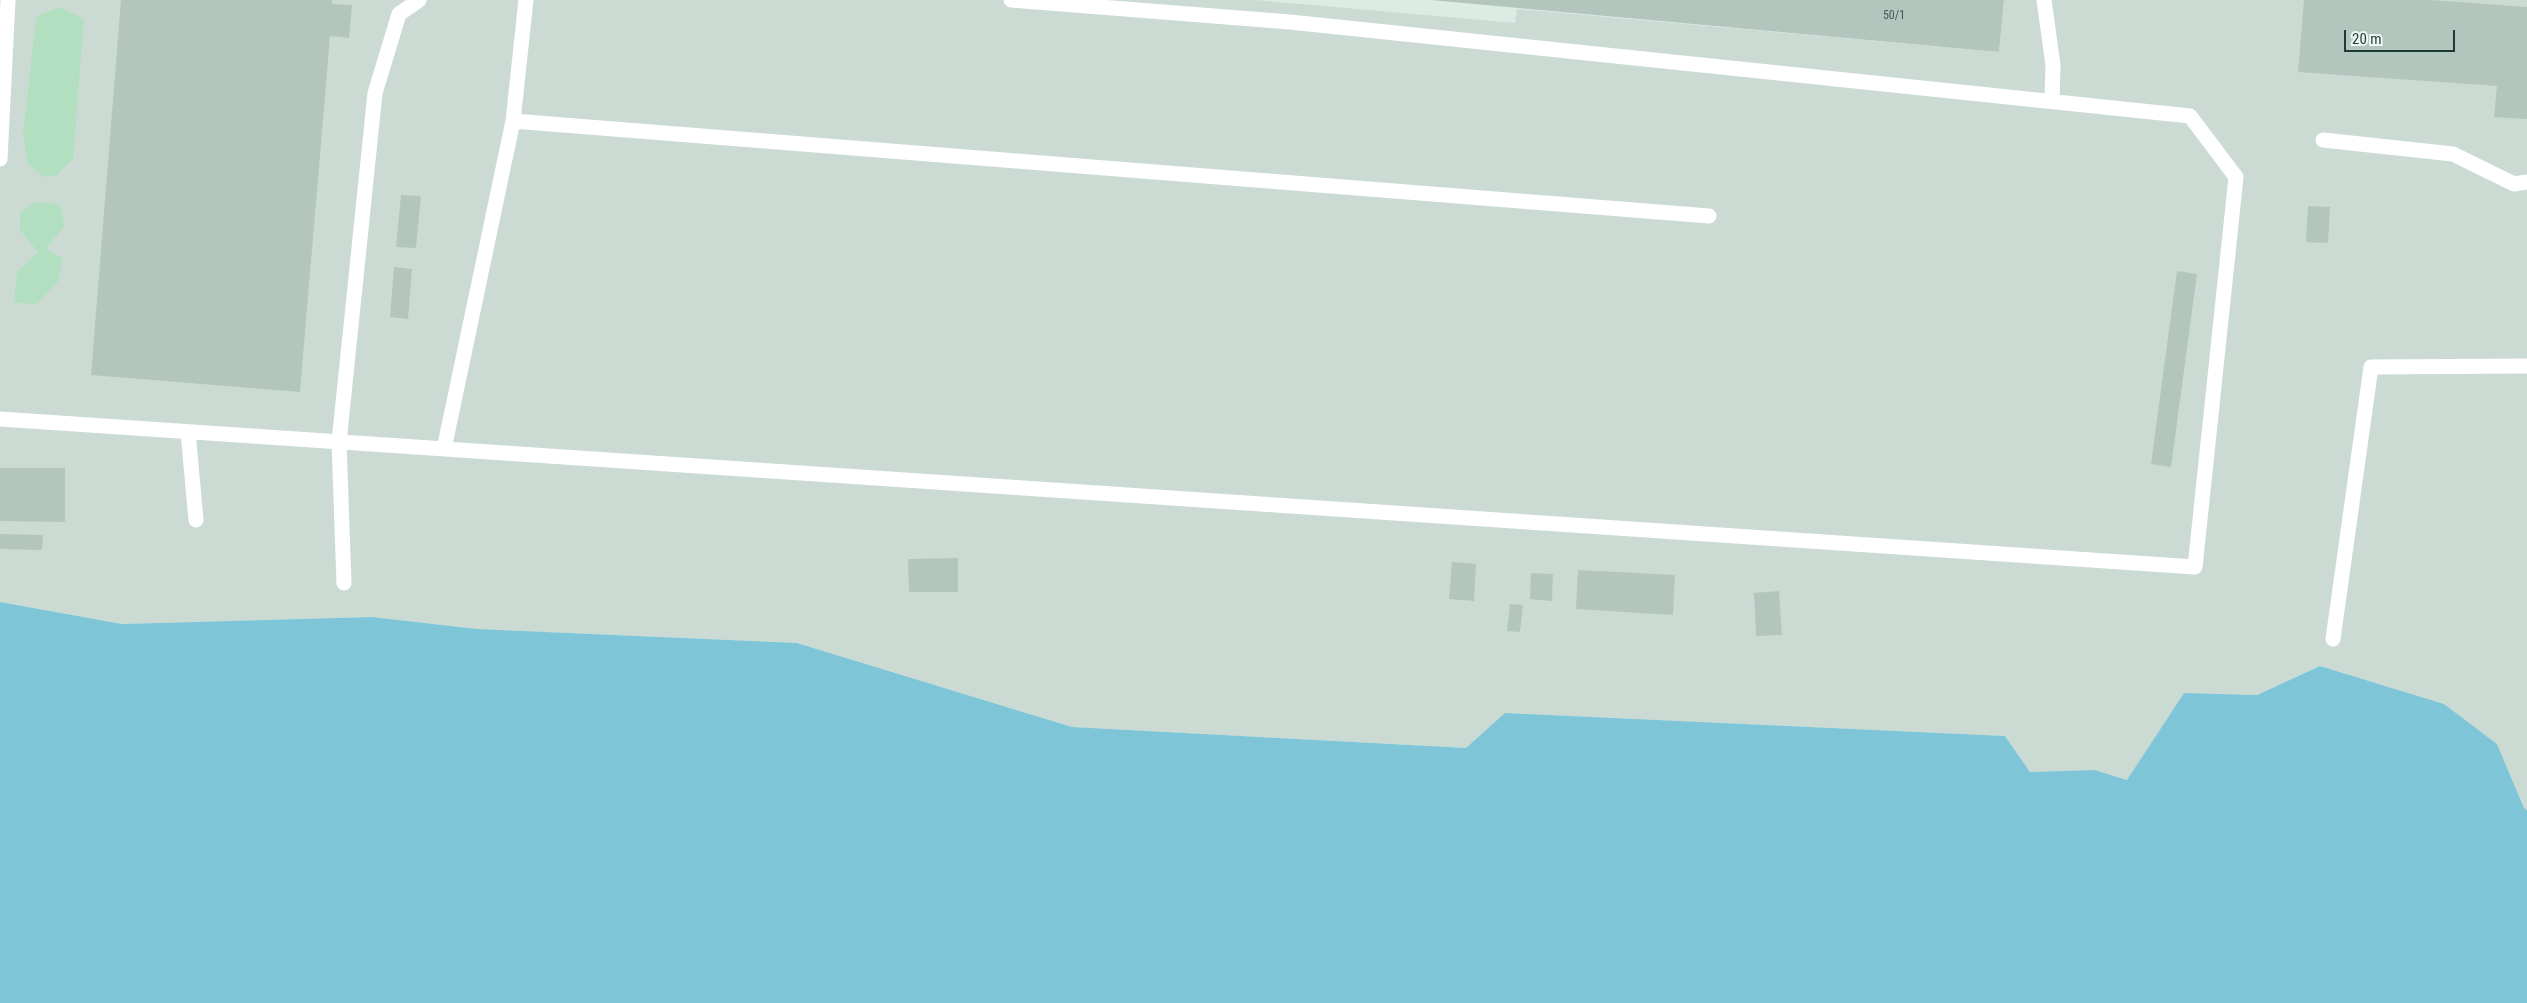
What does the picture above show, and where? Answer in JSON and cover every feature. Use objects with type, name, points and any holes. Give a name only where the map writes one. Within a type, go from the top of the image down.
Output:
[{"type":"lane","points":[[0,159],[8,0]]},
{"type":"lane","points":[[344,583],[339,442],[375,93],[399,14],[418,0]]},
{"type":"lane","points":[[444,449],[513,121],[526,0]]},
{"type":"lane","points":[[0,419],[2195,567],[2236,176],[2190,116],[1290,22],[1011,0]]},
{"type":"lane","points":[[2044,0],[2053,65],[2052,101]]},
{"type":"lane","points":[[513,121],[1709,216]]},
{"type":"lane","points":[[2323,140],[2453,154],[2514,184],[2527,182]]},
{"type":"lane","points":[[2333,640],[2371,367],[2527,366]]},
{"type":"lane","points":[[188,432],[196,520]]},
{"type":"shaded area","points":[[0,0],[1256,0],[1515,23],[1517,9],[1999,52],[2004,0],[2527,0],[2527,810],[2524,808],[2497,744],[2444,704],[2320,666],[2257,695],[2184,693],[2128,780],[2095,770],[2030,772],[2005,736],[1506,713],[1466,748],[1072,727],[797,643],[477,629],[372,617],[122,624],[0,602]]},
{"type":"green space","points":[[59,7],[84,19],[73,159],[55,176],[44,177],[28,164],[23,134],[36,17]]},
{"type":"green space","points":[[35,202],[59,204],[65,225],[46,249],[62,258],[59,280],[37,304],[14,303],[17,272],[38,252],[20,230],[20,213]]},
{"type":"water","points":[[0,602],[122,624],[372,617],[477,629],[797,643],[1072,727],[1466,748],[1505,713],[2005,736],[2030,772],[2095,770],[2127,780],[2184,693],[2257,695],[2320,666],[2444,704],[2497,744],[2524,808],[2527,810],[2527,1003],[0,1003]]},
{"type":"building","points":[[121,0],[332,0],[332,4],[352,5],[349,38],[330,36],[300,392],[91,375]]},
{"type":"building","points":[[1431,0],[2004,0],[1999,52]]},
{"type":"building","points":[[2304,0],[2430,0],[2527,7],[2527,119],[2494,117],[2497,86],[2298,72]]},
{"type":"building","points":[[401,195],[421,196],[416,248],[396,247]]},
{"type":"building","points":[[2308,206],[2330,207],[2328,243],[2306,242]]},
{"type":"building","points":[[394,267],[412,269],[408,319],[390,317]]},
{"type":"building","points":[[2177,271],[2197,274],[2171,467],[2151,464]]},
{"type":"building","points":[[0,468],[65,468],[65,522],[0,521]]},
{"type":"building","points":[[0,534],[43,535],[42,550],[0,549]]},
{"type":"building","points":[[958,558],[958,592],[909,592],[908,559]]},
{"type":"building","points":[[1452,562],[1476,564],[1474,601],[1449,599]]},
{"type":"building","points":[[1578,570],[1675,575],[1673,615],[1576,609]]},
{"type":"building","points":[[1531,573],[1553,574],[1552,601],[1530,599]]},
{"type":"building","points":[[1779,591],[1782,635],[1756,636],[1754,593]]},
{"type":"building","points":[[1510,604],[1523,605],[1520,632],[1507,631]]}]
